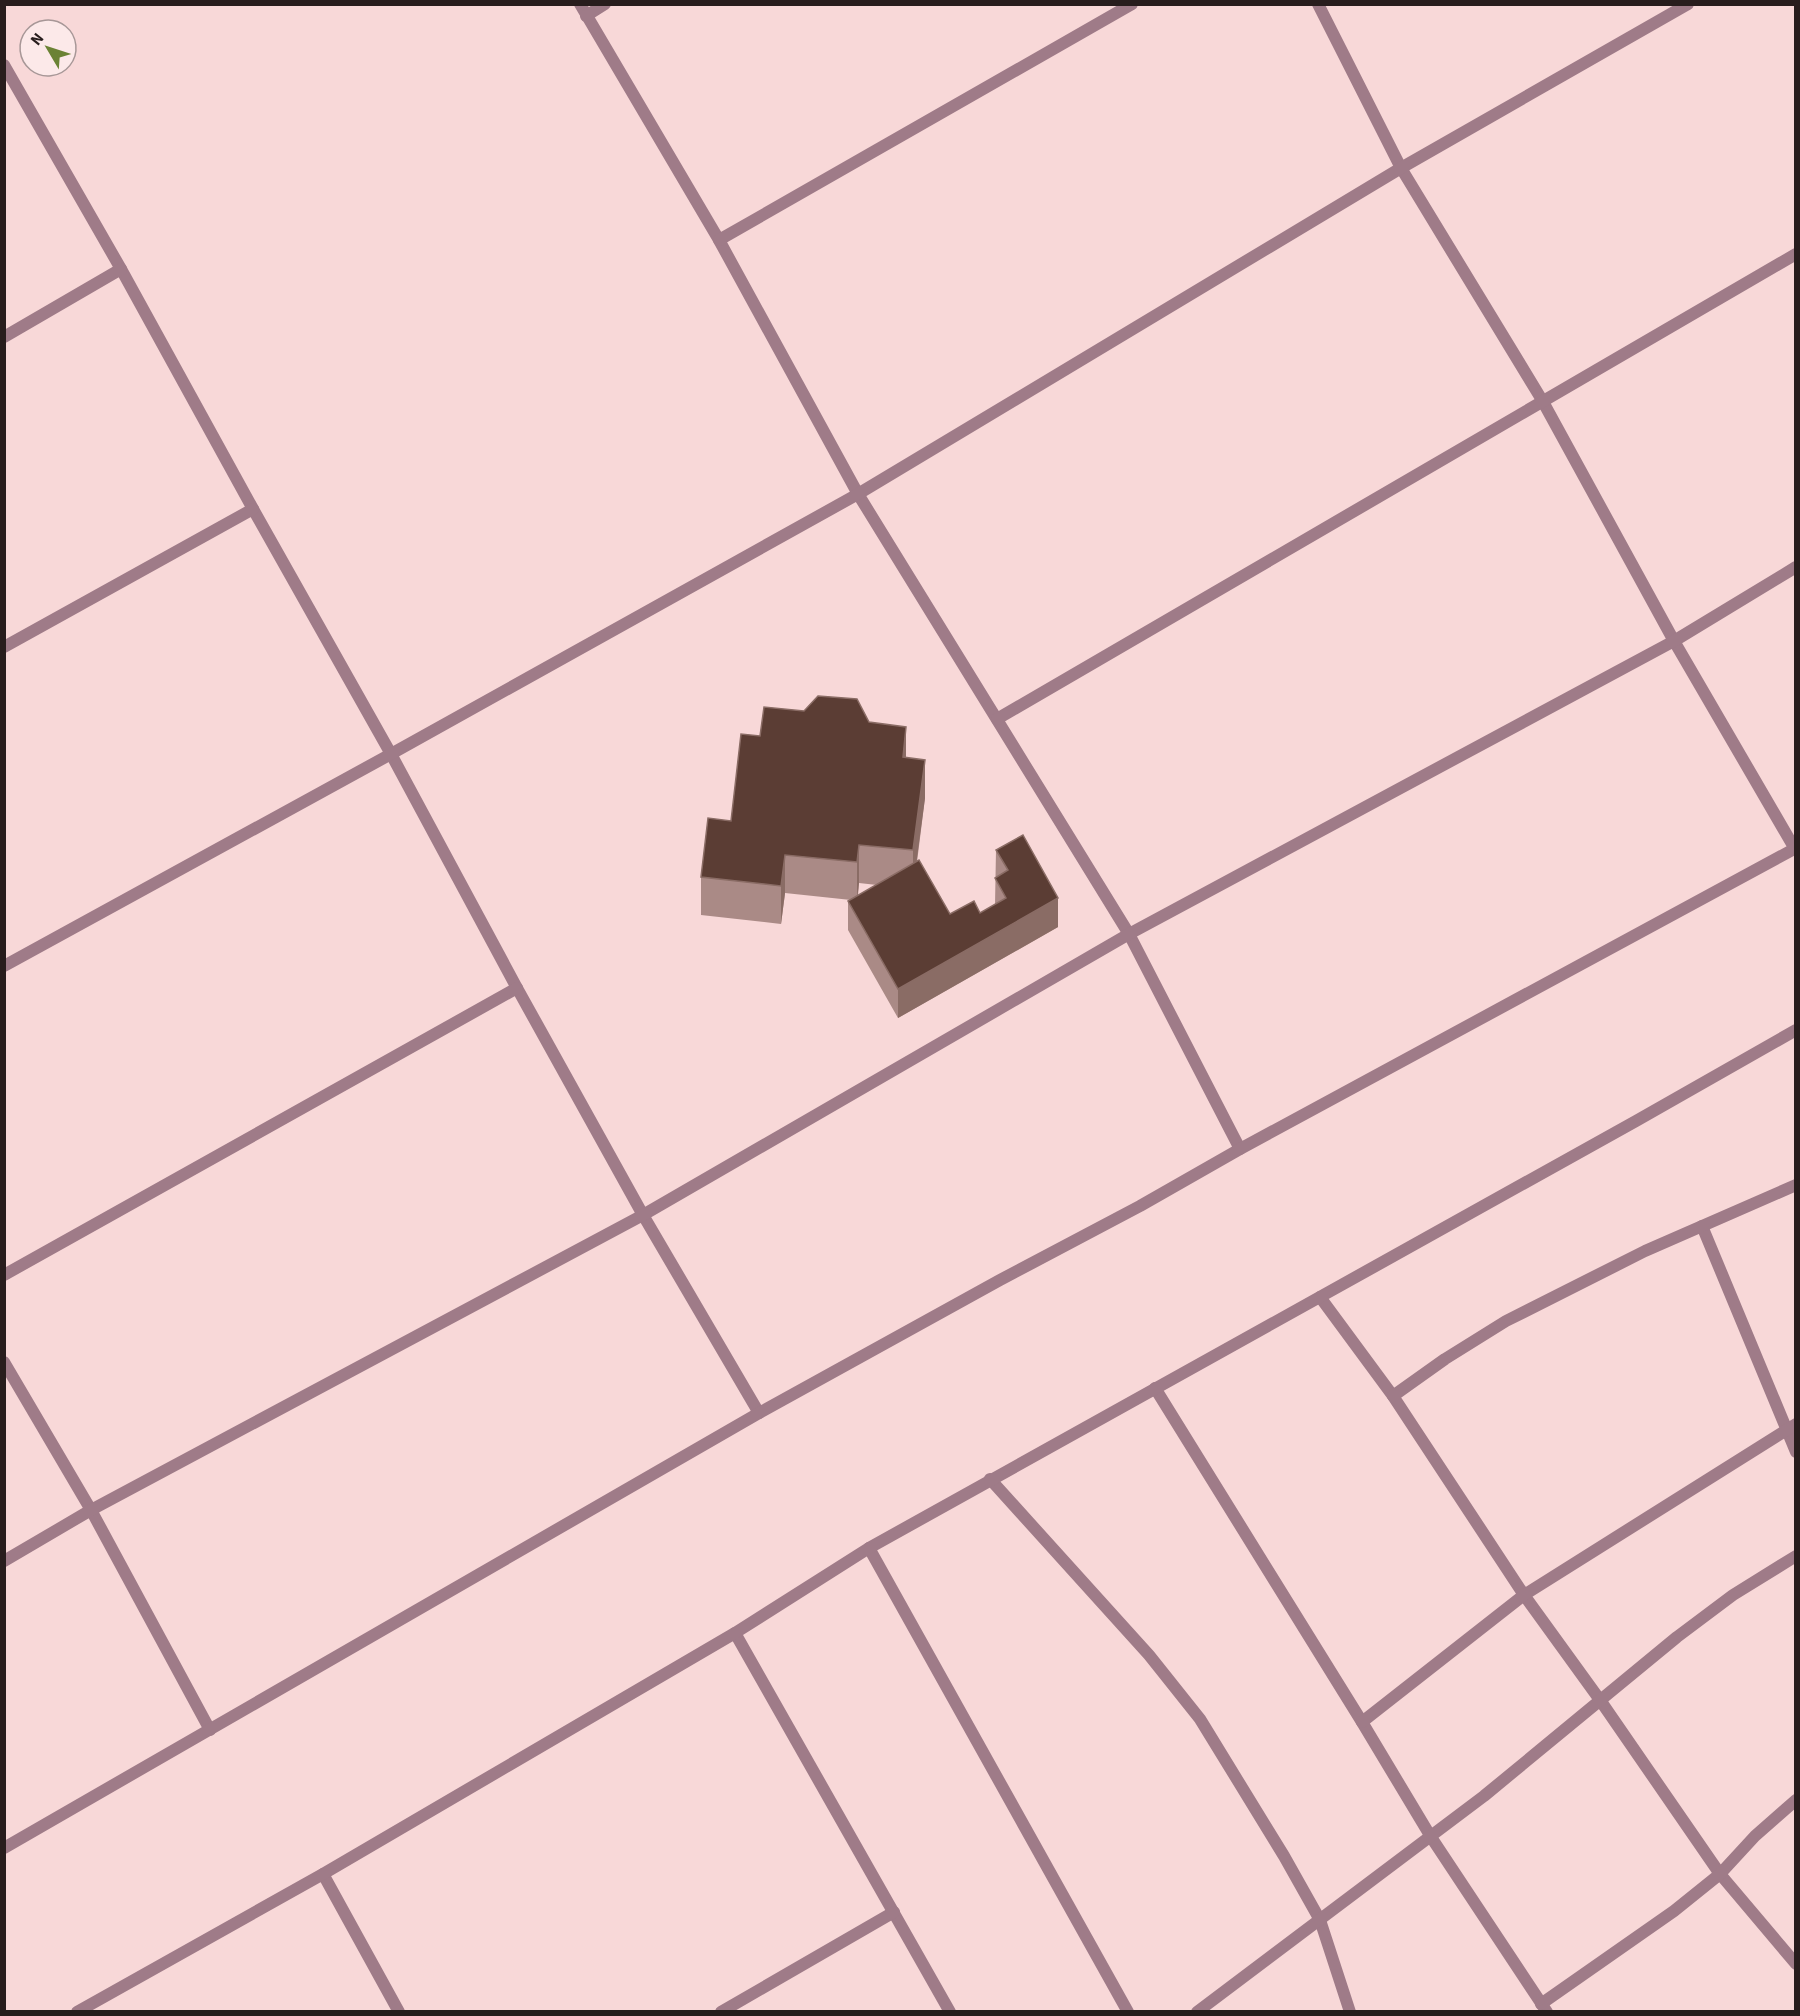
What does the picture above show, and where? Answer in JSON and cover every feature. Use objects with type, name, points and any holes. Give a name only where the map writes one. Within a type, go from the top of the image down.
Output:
[{"type":"street","points":[[605,4],[583,10],[719,240],[858,494],[1129,934],[1240,1149]]},
{"type":"street","points":[[719,240],[1132,4]]},
{"type":"street","points":[[4,1848],[759,1413],[1795,848],[1674,641],[1542,400],[1401,168],[1318,4]]},
{"type":"street","points":[[4,966],[858,494],[1401,168],[1688,4]]},
{"type":"street","points":[[4,65],[121,269],[391,754],[643,1215],[759,1413]]},
{"type":"street","points":[[997,719],[1796,254]]},
{"type":"street","points":[[4,338],[121,269]]},
{"type":"street","points":[[4,646],[253,509]]},
{"type":"street","points":[[4,1561],[91,1510],[643,1215],[1129,934],[1674,641],[1796,567]]},
{"type":"street","points":[[4,1275],[517,988]]},
{"type":"street","points":[[77,2012],[323,1874],[735,1633],[869,1548],[1646,1116],[1796,1030]]},
{"type":"street","points":[[1393,1396],[1445,1359],[1506,1321],[1645,1251],[1796,1185]]},
{"type":"street","points":[[1702,1226],[1790,1427],[1796,1452]]},
{"type":"street","points":[[1320,1297],[1393,1396],[1524,1595],[1600,1700],[1720,1874],[1796,1964]]},
{"type":"street","points":[[4,1362],[91,1510],[210,1730]]},
{"type":"street","points":[[1155,1388],[1431,1837],[1544,2008],[1720,1874],[1755,1836],[1796,1800]]},
{"type":"street","points":[[1362,1722],[1524,1595],[1790,1427]]},
{"type":"street","points":[[990,1479],[1149,1655],[1200,1719],[1320,1920],[1350,2012]]},
{"type":"street","points":[[869,1548],[1128,2012]]},
{"type":"street","points":[[1197,2012],[1431,1837],[1677,1637],[1733,1595],[1796,1556]]},
{"type":"street","points":[[735,1633],[950,2012]]},
{"type":"street","points":[[323,1874],[399,2012]]},
{"type":"street","points":[[721,2012],[894,1912]]},
{"type":"building","points":[[818,696],[857,699],[869,722],[906,727],[903,757],[925,760],[913,850],[859,845],[857,862],[785,855],[781,886],[701,877],[708,818],[731,821],[741,734],[760,736],[764,707],[804,711]]},
{"type":"building","points":[[1023,835],[1058,898],[898,989],[848,901],[919,860],[950,914],[974,901],[980,913],[1006,898],[995,878],[1008,870],[996,850]]}]
